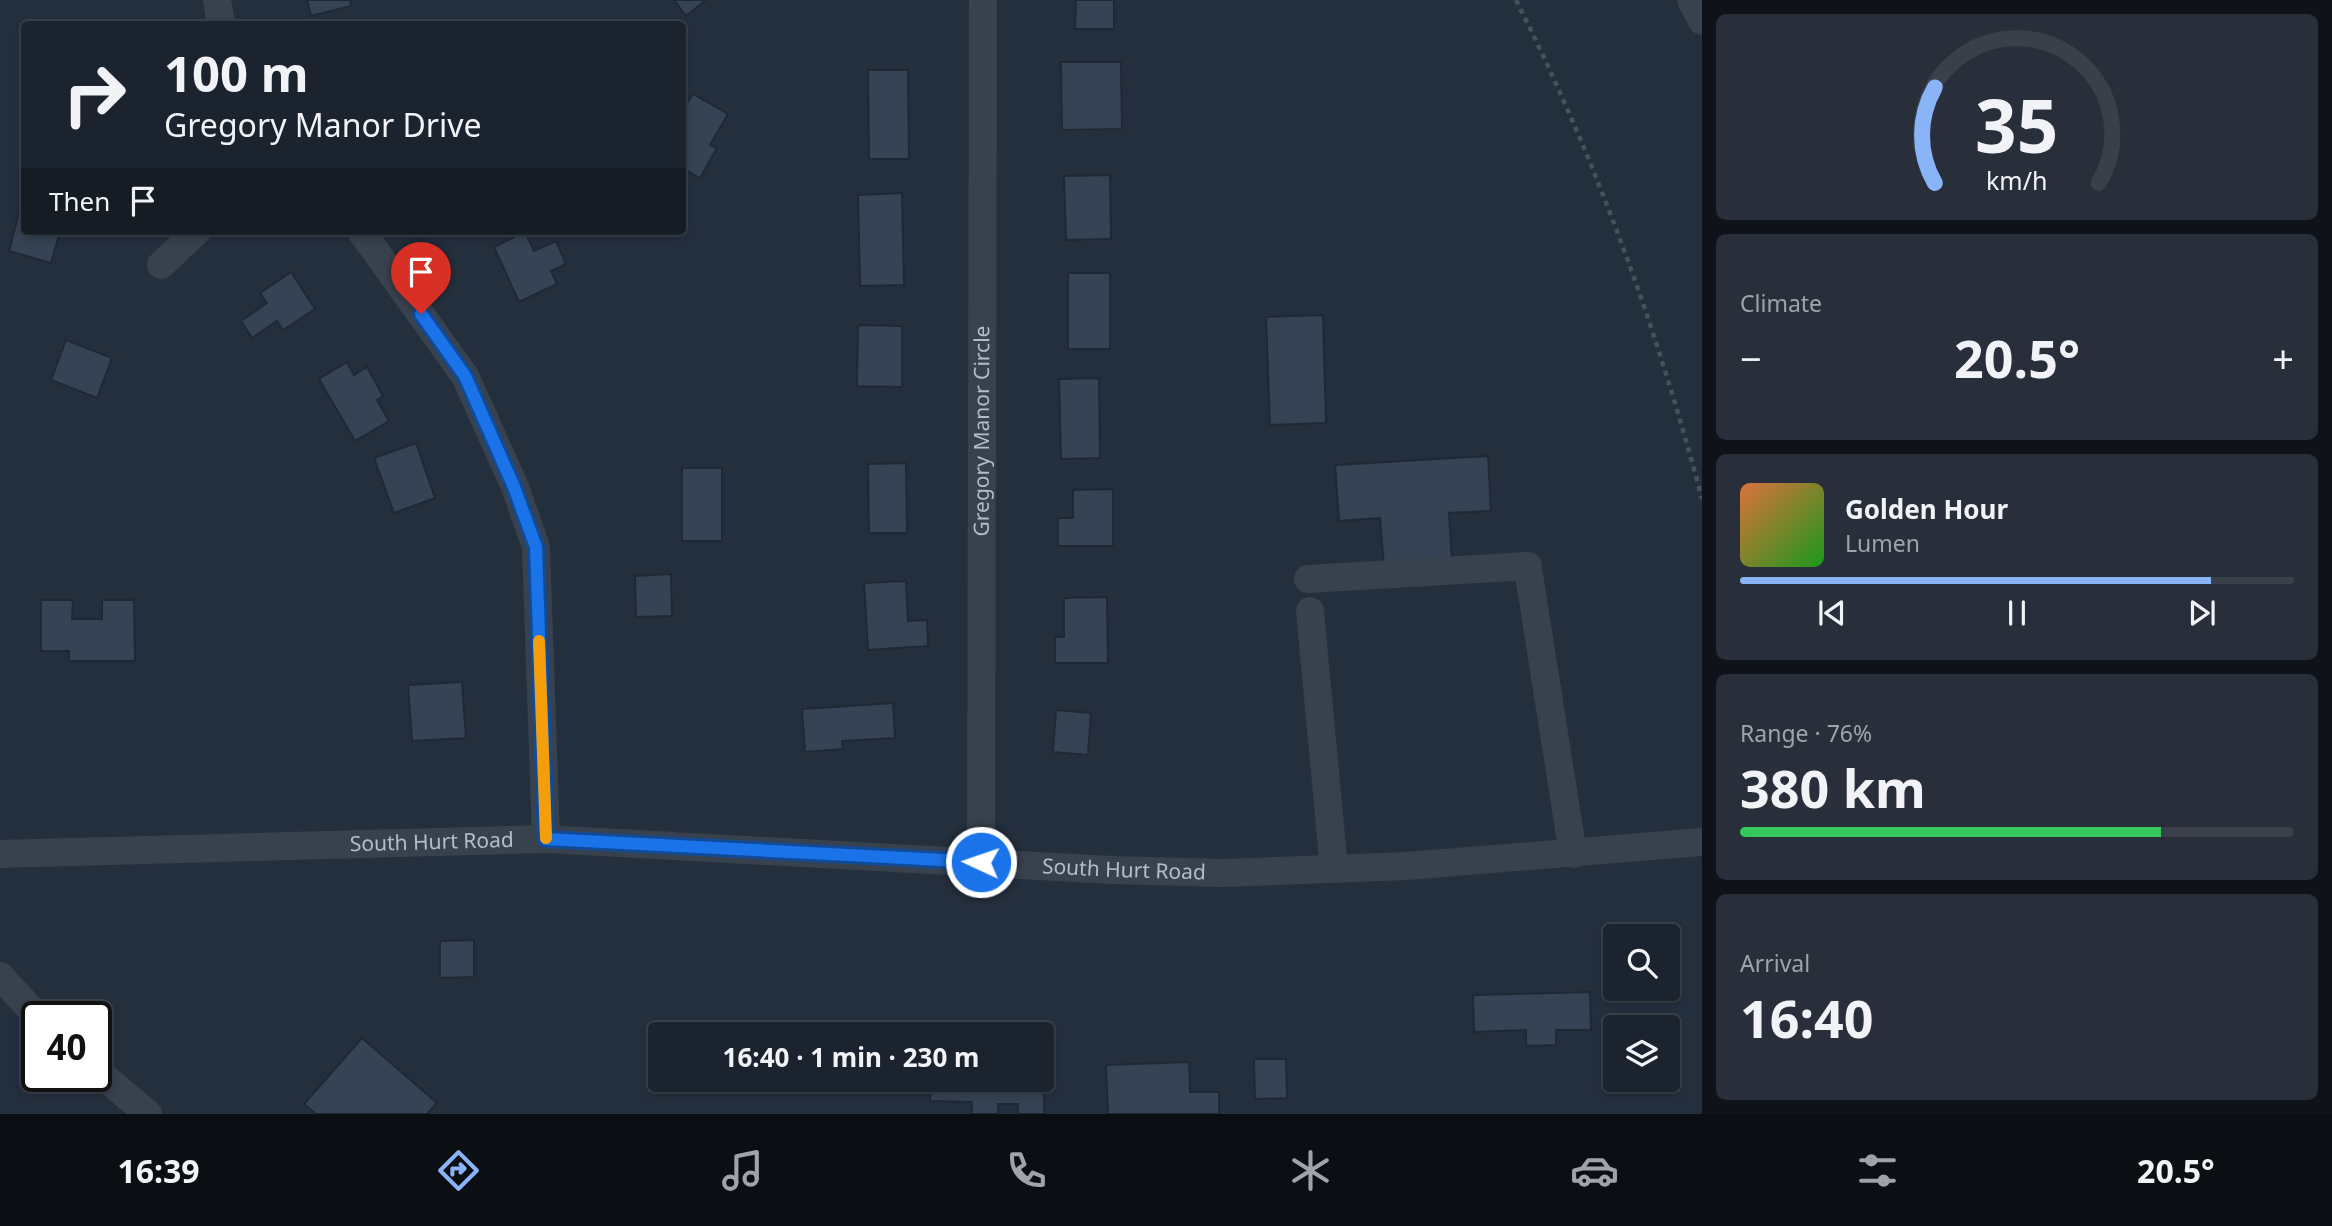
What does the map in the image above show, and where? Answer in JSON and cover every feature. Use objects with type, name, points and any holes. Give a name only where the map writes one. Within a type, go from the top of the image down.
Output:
[{"type":"street","points":[[217,0],[220,21]]},
{"type":"street","name":"Gregory Manor Circle","points":[[981,862],[983,0]]},
{"type":"street","points":[[1691,0],[1702,21]]},
{"type":"street","points":[[161,265],[193,235]]},
{"type":"street","points":[[364,235],[465,376],[514,487],[536,547],[546,839]]},
{"type":"street","points":[[1307,579],[1529,570],[1573,854]]},
{"type":"street","points":[[1310,611],[1334,869]]},
{"type":"street","name":"South Hurt Road","points":[[0,854],[546,839],[1112,870],[1223,873],[1573,854],[1702,842]]},
{"type":"street","points":[[0,976],[23,1001]]},
{"type":"street","points":[[112,1084],[148,1114]]},
{"type":"path","points":[[1516,0],[1549,66],[1627,259],[1667,377],[1702,499]]},
{"type":"building","points":[[307,0],[350,0],[351,6],[311,16]]},
{"type":"building","points":[[674,0],[706,0],[686,16]]},
{"type":"building","points":[[1076,0],[1114,0],[1114,29],[1075,29]]},
{"type":"building","points":[[1061,62],[1121,62],[1122,129],[1062,130]]},
{"type":"building","points":[[868,70],[908,70],[909,159],[869,159]]},
{"type":"building","points":[[693,94],[728,114],[710,145],[717,148],[700,178],[686,170],[686,105]]},
{"type":"building","points":[[1110,175],[1111,239],[1066,240],[1064,176]]},
{"type":"building","points":[[902,193],[904,285],[860,286],[858,195]]},
{"type":"building","points":[[21,205],[21,235],[59,235],[51,263],[9,251]]},
{"type":"building","points":[[519,235],[526,235],[534,251],[556,241],[566,264],[551,271],[557,284],[519,302],[494,247]]},
{"type":"building","points":[[291,272],[315,309],[283,330],[277,321],[252,338],[241,321],[267,303],[260,293]]},
{"type":"building","points":[[1068,273],[1110,273],[1110,349],[1068,349]]},
{"type":"building","points":[[1323,315],[1326,423],[1270,425],[1266,317]]},
{"type":"building","points":[[858,325],[902,326],[902,387],[857,386]]},
{"type":"building","points":[[66,340],[112,358],[97,398],[51,380]]},
{"type":"building","points":[[347,362],[354,375],[367,367],[383,396],[377,400],[389,421],[355,441],[319,379]]},
{"type":"building","points":[[1099,378],[1100,458],[1061,459],[1059,379]]},
{"type":"building","points":[[416,443],[435,498],[394,513],[374,458]]},
{"type":"building","points":[[1488,456],[1491,511],[1449,513],[1452,562],[1384,566],[1380,518],[1339,521],[1335,465]]},
{"type":"building","points":[[906,463],[907,533],[869,533],[868,464]]},
{"type":"building","points":[[682,468],[722,468],[722,541],[682,541]]},
{"type":"building","points":[[1113,489],[1113,546],[1058,546],[1058,518],[1073,518],[1073,490]]},
{"type":"building","points":[[671,574],[672,616],[636,617],[635,576]]},
{"type":"building","points":[[906,581],[908,621],[927,620],[928,646],[868,650],[864,583]]},
{"type":"building","points":[[1107,597],[1108,663],[1055,663],[1055,637],[1064,637],[1064,598]]},
{"type":"building","points":[[41,600],[73,600],[72,619],[102,619],[102,600],[134,600],[135,661],[69,661],[69,651],[41,651]]},
{"type":"building","points":[[462,682],[466,738],[412,741],[408,685]]},
{"type":"building","points":[[893,703],[895,738],[842,741],[843,749],[805,752],[802,709]]},
{"type":"building","points":[[1056,710],[1091,713],[1088,755],[1053,752]]},
{"type":"building","points":[[474,940],[474,977],[440,978],[440,941]]},
{"type":"building","points":[[1590,992],[1591,1030],[1556,1030],[1556,1045],[1526,1046],[1526,1030],[1474,1032],[1473,995]]},
{"type":"building","points":[[362,1038],[437,1103],[427,1114],[316,1114],[304,1104]]},
{"type":"building","points":[[1254,1059],[1286,1059],[1287,1098],[1255,1099]]},
{"type":"building","points":[[1189,1062],[1190,1092],[1219,1092],[1219,1114],[1108,1114],[1106,1065]]},
{"type":"building","points":[[930,1092],[1044,1092],[1044,1114],[1018,1114],[1018,1104],[998,1104],[998,1114],[972,1114],[972,1102],[930,1101]]},
{"type":"slow traffic","points":[[539,641],[546,838]]},
{"type":"route","points":[[421,314],[465,376],[514,487],[536,547],[546,839],[981,862]]}]
